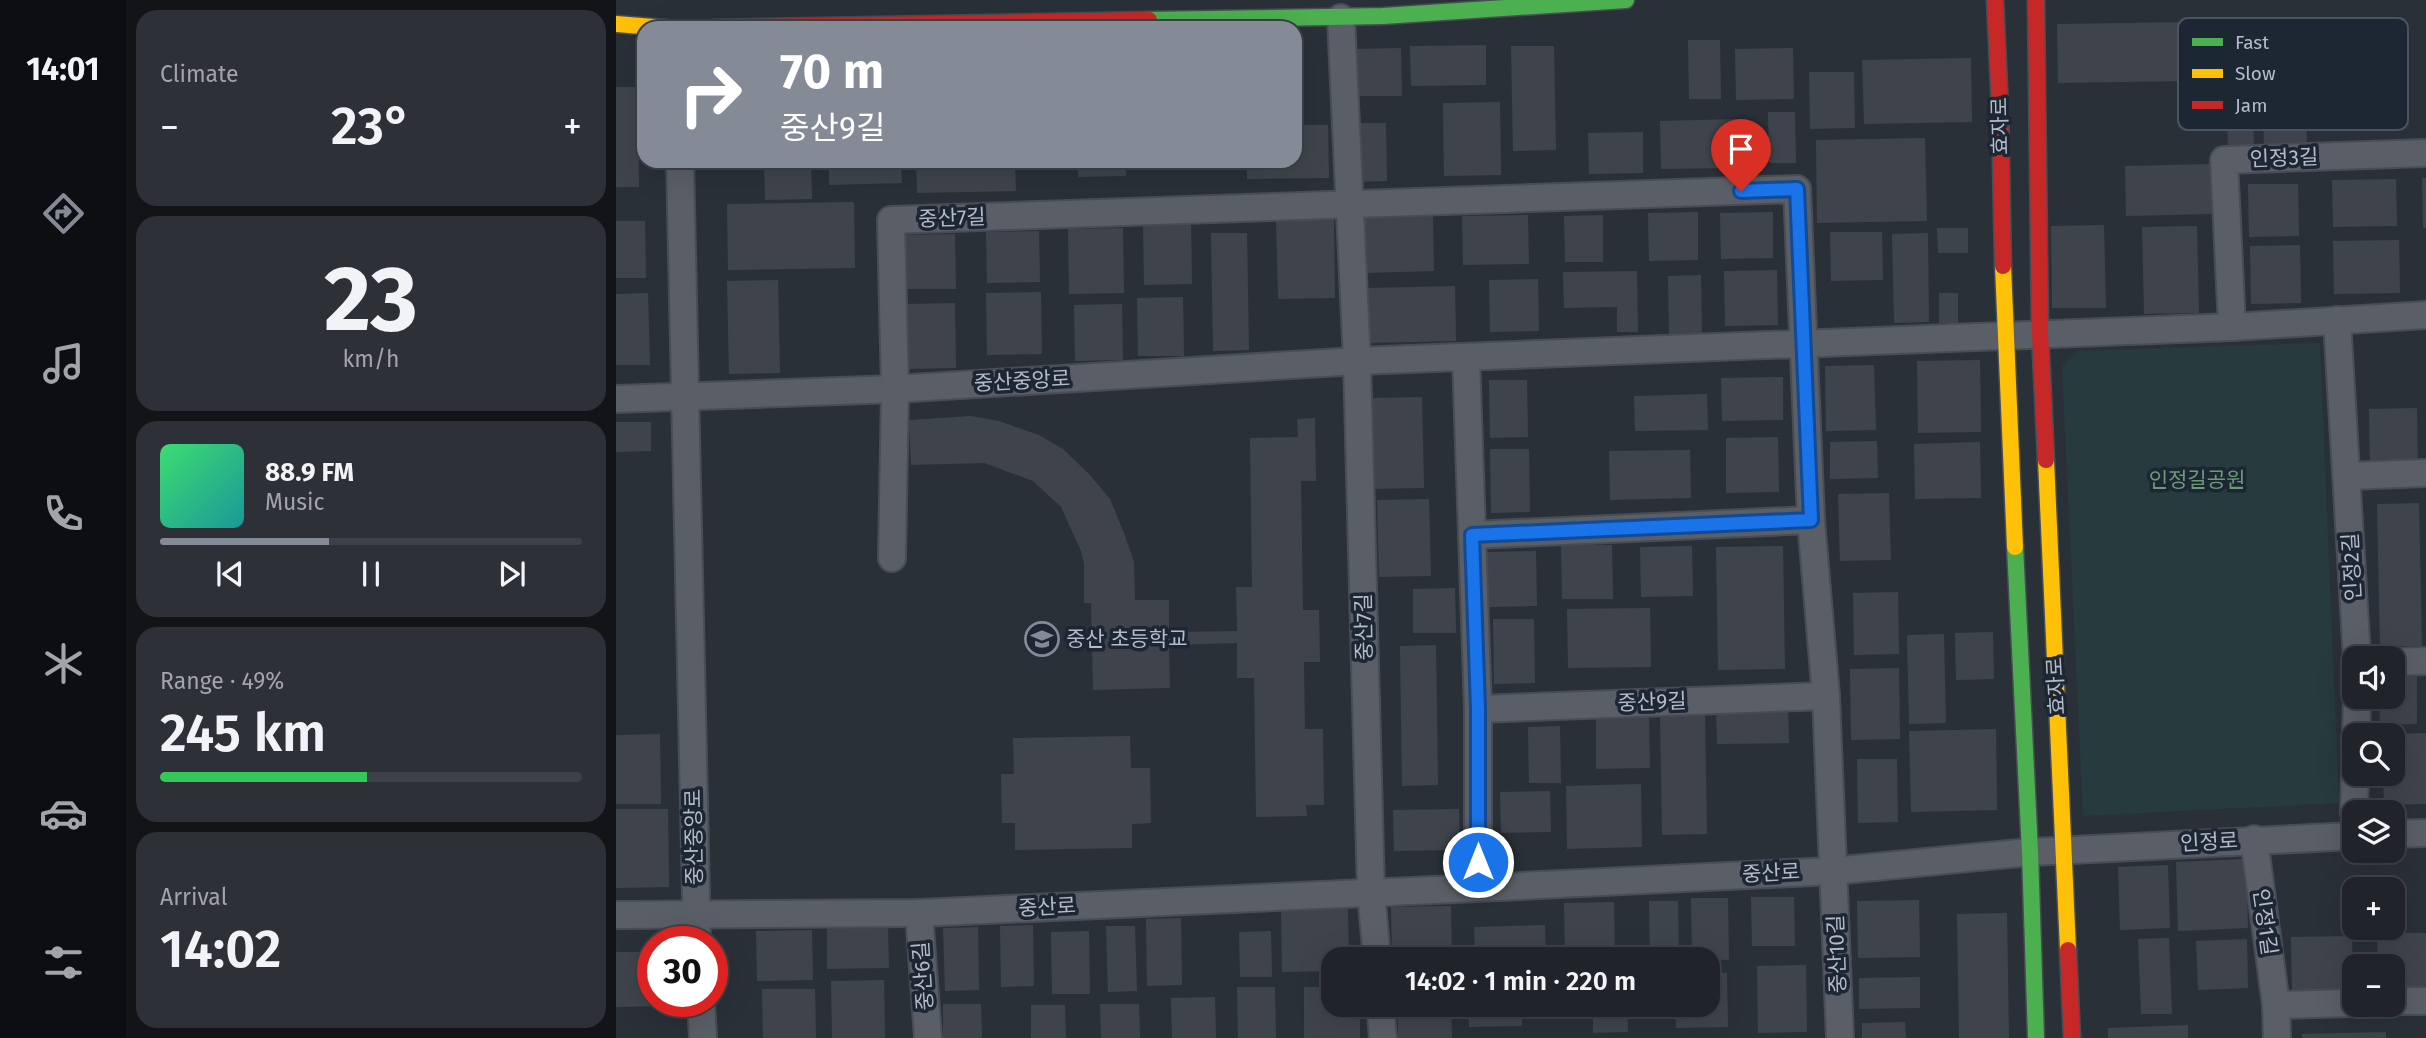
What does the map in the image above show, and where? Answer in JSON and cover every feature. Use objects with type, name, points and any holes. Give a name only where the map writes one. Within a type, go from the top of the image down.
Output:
[{"type":"street","points":[[808,21],[943,11],[1341,18],[1383,8],[1626,0]]},
{"type":"street","name":"효자로","points":[[1995,0],[2004,335],[2030,852],[2036,1038]]},
{"type":"street","name":"효자로","points":[[2036,0],[2040,333],[2072,1038]]},
{"type":"street","name":"중산7길","points":[[1341,18],[1357,361],[1371,892],[1376,947]]},
{"type":"street","points":[[616,24],[637,26]]},
{"type":"street","name":"인정3길","points":[[2232,327],[2224,160],[2426,153]]},
{"type":"street","name":"중산중앙로","points":[[680,168],[696,926]]},
{"type":"street","name":"중산7길","points":[[892,558],[895,389],[891,220],[1797,189],[1804,344]]},
{"type":"street","points":[[1357,361],[2232,327],[2426,315]]},
{"type":"street","name":"인정2길","points":[[2337,320],[2356,646]]},
{"type":"street","points":[[1804,344],[1811,520],[1826,696],[1833,870]]},
{"type":"street","points":[[1466,357],[1478,709],[1478,888]]},
{"type":"street","name":"중산중앙로","points":[[687,397],[895,389],[1357,361]]},
{"type":"street","points":[[616,399],[687,397]]},
{"type":"street","points":[[2348,476],[2426,473]]},
{"type":"street","points":[[1472,535],[1811,520]]},
{"type":"street","points":[[2405,662],[2426,661]]},
{"type":"street","name":"중산9길","points":[[1478,709],[1826,696]]},
{"type":"street","points":[[2405,834],[2426,833]]},
{"type":"street","name":"인정로","points":[[2064,851],[2342,836]]},
{"type":"street","name":"인정1길","points":[[2254,839],[2276,1005],[2277,1038]]},
{"type":"street","name":"중산로","points":[[616,915],[919,913],[1833,870],[2064,851]]},
{"type":"street","name":"중산10길","points":[[1833,870],[1840,1038]]},
{"type":"street","name":"중산6길","points":[[919,913],[928,1038]]},
{"type":"street","points":[[2405,1002],[2426,1001]]},
{"type":"street","points":[[2276,1005],[2342,1003]]},
{"type":"street","points":[[702,1017],[703,1038]]},
{"type":"street","points":[[1381,1017],[1383,1038]]},
{"type":"green space","name":"인정길공원","points":[[2320,343],[2339,803],[2083,816],[2062,367],[2077,351]]},
{"type":"building","points":[[2178,22],[2178,81],[2058,83],[2057,24]]},
{"type":"building","points":[[1688,40],[1720,40],[1721,99],[1689,99]]},
{"type":"building","points":[[1486,45],[1486,85],[1411,86],[1410,46]]},
{"type":"building","points":[[1511,46],[1554,46],[1556,150],[1513,151]]},
{"type":"building","points":[[1401,48],[1402,96],[1356,96],[1356,49]]},
{"type":"building","points":[[1793,48],[1794,99],[1736,100],[1735,49]]},
{"type":"building","points":[[1971,58],[1972,122],[1864,124],[1862,60]]},
{"type":"building","points":[[1809,72],[1854,72],[1855,128],[1810,129]]},
{"type":"building","points":[[616,87],[637,87],[639,187],[616,187]]},
{"type":"building","points":[[1500,102],[1501,175],[1444,176],[1443,103]]},
{"type":"building","points":[[1768,112],[1795,112],[1796,163],[1769,163]]},
{"type":"building","points":[[1738,119],[1739,168],[1661,169],[1660,121]]},
{"type":"building","points":[[1354,123],[1386,123],[1387,181],[1355,182]]},
{"type":"building","points":[[1302,125],[1328,125],[1329,178],[1247,179],[1247,168],[1302,168]]},
{"type":"building","points":[[2228,130],[2254,130],[2254,155],[2228,156]]},
{"type":"building","points":[[2264,130],[2307,130],[2307,151],[2264,152]]},
{"type":"building","points":[[1643,132],[1643,173],[1589,174],[1588,133]]},
{"type":"building","points":[[1925,138],[1927,221],[1817,223],[1816,140]]},
{"type":"building","points":[[2211,164],[2212,214],[2126,216],[2125,166]]},
{"type":"building","points":[[764,168],[811,168],[812,199],[765,200]]},
{"type":"building","points":[[829,168],[901,168],[902,183],[829,185]]},
{"type":"building","points":[[916,168],[1015,168],[1016,191],[917,193]]},
{"type":"building","points":[[1078,168],[1126,168],[1126,176],[1078,177]]},
{"type":"building","points":[[2422,178],[2426,178],[2426,228],[2423,228]]},
{"type":"building","points":[[2396,179],[2397,226],[2333,227],[2332,180]]},
{"type":"building","points":[[2248,184],[2298,184],[2299,236],[2249,237]]},
{"type":"building","points":[[854,202],[855,268],[728,270],[727,204]]},
{"type":"building","points":[[1698,212],[1698,260],[1649,261],[1648,213]]},
{"type":"building","points":[[1773,212],[1773,258],[1721,259],[1720,213]]},
{"type":"building","points":[[1528,215],[1529,264],[1463,265],[1462,216]]},
{"type":"building","points":[[1603,215],[1603,262],[1565,262],[1564,216]]},
{"type":"building","points":[[1433,216],[1434,271],[1365,273],[1364,217]]},
{"type":"building","points":[[1334,219],[1335,298],[1278,299],[1276,220]]},
{"type":"building","points":[[616,221],[645,221],[646,278],[616,278]]},
{"type":"building","points":[[1143,222],[1191,222],[1192,284],[1144,285]]},
{"type":"building","points":[[2104,225],[2106,308],[2052,308],[2051,226]]},
{"type":"building","points":[[2197,226],[2199,313],[2144,314],[2142,227]]},
{"type":"building","points":[[1123,228],[1124,293],[1069,294],[1068,229]]},
{"type":"building","points":[[1937,228],[1968,228],[1968,253],[1938,253]]},
{"type":"building","points":[[1039,231],[1040,282],[987,283],[986,232]]},
{"type":"building","points":[[1830,232],[1882,232],[1883,280],[1831,281]]},
{"type":"building","points":[[1211,233],[1247,233],[1249,350],[1213,351]]},
{"type":"building","points":[[1928,233],[1929,322],[1894,323],[1892,234]]},
{"type":"building","points":[[955,234],[956,289],[905,289],[904,235]]},
{"type":"building","points":[[2399,240],[2400,293],[2334,294],[2333,241]]},
{"type":"building","points":[[2300,245],[2301,303],[2251,304],[2250,246]]},
{"type":"building","points":[[1777,270],[1778,325],[1725,326],[1724,271]]},
{"type":"building","points":[[1637,271],[1638,332],[1617,332],[1617,307],[1564,308],[1563,272]]},
{"type":"building","points":[[1701,275],[1702,334],[1669,335],[1668,276]]},
{"type":"building","points":[[1538,279],[1539,331],[1490,332],[1489,280]]},
{"type":"building","points":[[778,280],[780,373],[729,374],[727,281]]},
{"type":"building","points":[[1455,286],[1456,341],[1366,343],[1365,288]]},
{"type":"building","points":[[1041,292],[1042,354],[987,355],[986,293]]},
{"type":"building","points":[[648,293],[650,365],[616,365],[616,294]]},
{"type":"building","points":[[1939,293],[1958,293],[1958,323],[1939,323]]},
{"type":"building","points":[[1183,297],[1184,356],[1138,356],[1137,298]]},
{"type":"building","points":[[955,303],[956,368],[904,369],[903,304]]},
{"type":"building","points":[[1122,304],[1123,360],[1075,361],[1074,305]]},
{"type":"building","points":[[1980,360],[1981,432],[1918,433],[1917,361]]},
{"type":"building","points":[[1874,365],[1876,430],[1826,431],[1825,366]]},
{"type":"building","points":[[1783,377],[1783,420],[1722,421],[1721,378]]},
{"type":"building","points":[[1489,380],[1527,380],[1528,437],[1490,438]]},
{"type":"building","points":[[1707,394],[1708,430],[1635,431],[1634,396]]},
{"type":"building","points":[[1422,397],[1424,488],[1370,489],[1369,398]]},
{"type":"building","points":[[2417,408],[2418,469],[2370,470],[2369,409]]},
{"type":"building","points":[[971,416],[999,421],[1039,435],[1063,449],[1090,475],[1110,499],[1124,533],[1134,562],[1135,600],[1169,600],[1169,632],[1237,631],[1236,587],[1252,587],[1250,438],[1298,437],[1297,419],[1315,418],[1316,481],[1301,481],[1303,610],[1319,610],[1320,662],[1304,662],[1305,729],[1323,729],[1324,805],[1306,805],[1307,816],[1256,817],[1254,678],[1237,678],[1237,643],[1169,645],[1170,688],[1093,690],[1091,603],[1084,603],[1084,563],[1061,507],[1033,481],[984,463],[911,465],[909,420]]},
{"type":"building","points":[[616,422],[651,422],[651,451],[616,452]]},
{"type":"building","points":[[1778,437],[1779,492],[1726,493],[1726,438]]},
{"type":"building","points":[[1877,441],[1878,478],[1830,479],[1830,442]]},
{"type":"building","points":[[1980,442],[1981,498],[1915,499],[1914,444]]},
{"type":"building","points":[[1490,449],[1529,449],[1530,512],[1491,513]]},
{"type":"building","points":[[1690,450],[1691,498],[1610,500],[1609,451]]},
{"type":"building","points":[[1889,493],[1891,560],[1840,561],[1838,494]]},
{"type":"building","points":[[1429,499],[1431,576],[1379,577],[1377,500]]},
{"type":"building","points":[[2419,503],[2422,646],[2380,646],[2377,504]]},
{"type":"building","points":[[1561,545],[1612,545],[1613,599],[1562,599]]},
{"type":"building","points":[[1692,546],[1693,596],[1641,597],[1640,547]]},
{"type":"building","points":[[1783,546],[1785,669],[1718,670],[1716,547]]},
{"type":"building","points":[[1536,551],[1537,606],[1488,607],[1487,552]]},
{"type":"building","points":[[1455,588],[1456,633],[1413,633],[1413,589]]},
{"type":"building","points":[[1898,592],[1899,654],[1854,655],[1853,593]]},
{"type":"building","points":[[1650,608],[1651,667],[1568,668],[1567,609]]},
{"type":"building","points":[[1493,619],[1534,619],[1535,683],[1494,684]]},
{"type":"building","points":[[1993,632],[1994,679],[1956,680],[1955,633]]},
{"type":"building","points":[[1944,634],[1946,723],[1909,724],[1907,635]]},
{"type":"building","points":[[1436,645],[1438,785],[1402,786],[1400,646]]},
{"type":"building","points":[[1899,668],[1900,739],[1851,740],[1850,669]]},
{"type":"building","points":[[2405,676],[2417,676],[2417,724],[2380,723],[2379,709],[2405,709]]},
{"type":"building","points":[[1788,707],[1789,743],[1717,744],[1716,708]]},
{"type":"building","points":[[1705,713],[1707,834],[1662,835],[1660,714]]},
{"type":"building","points":[[1649,714],[1650,768],[1596,769],[1596,715]]},
{"type":"building","points":[[1560,726],[1561,783],[1529,783],[1528,727]]},
{"type":"building","points":[[1996,729],[1997,810],[1911,812],[1909,731]]},
{"type":"building","points":[[2426,733],[2426,804],[2405,804],[2405,800],[2384,800],[2383,786],[2405,786],[2405,734]]},
{"type":"building","points":[[660,734],[661,804],[616,804],[616,735]]},
{"type":"building","points":[[1130,736],[1131,768],[1150,768],[1151,823],[1132,824],[1132,848],[1015,850],[1015,823],[1002,823],[1001,774],[1014,774],[1013,738]]},
{"type":"building","points":[[1857,759],[1897,759],[1898,822],[1858,823]]},
{"type":"building","points":[[1641,784],[1642,847],[1567,849],[1566,786]]},
{"type":"building","points":[[1550,791],[1551,832],[1501,833],[1500,792]]},
{"type":"building","points":[[616,809],[668,809],[669,887],[616,888]]},
{"type":"building","points":[[1459,809],[1460,850],[1394,851],[1393,810]]},
{"type":"building","points":[[2246,859],[2248,928],[2178,931],[2176,862]]},
{"type":"building","points":[[2168,865],[2170,928],[2120,930],[2118,867]]},
{"type":"building","points":[[1751,897],[1794,897],[1795,946],[1752,946]]},
{"type":"building","points":[[1691,898],[1728,898],[1729,960],[1720,960],[1720,947],[1692,947]]},
{"type":"building","points":[[1919,900],[1920,957],[1858,958],[1857,901]]},
{"type":"building","points":[[1649,901],[1678,901],[1679,947],[1650,947]]},
{"type":"building","points":[[1614,902],[1615,947],[1565,947],[1564,903]]},
{"type":"building","points":[[1451,906],[1452,947],[1392,947],[1391,907]]},
{"type":"building","points":[[1348,909],[1349,947],[1321,947],[1321,971],[1282,972],[1281,910]]},
{"type":"building","points":[[2007,913],[2009,1038],[1959,1038],[1957,914]]},
{"type":"building","points":[[1181,918],[1182,985],[1147,986],[1146,919]]},
{"type":"building","points":[[1033,925],[1034,986],[1001,987],[1000,926]]},
{"type":"building","points":[[1545,925],[1546,947],[1475,947],[1474,927]]},
{"type":"building","points":[[888,926],[889,968],[827,969],[827,927]]},
{"type":"building","points":[[1106,926],[1135,926],[1137,991],[1108,992]]},
{"type":"building","points":[[978,927],[979,990],[945,991],[943,928]]},
{"type":"building","points":[[812,930],[813,980],[757,981],[756,931]]},
{"type":"building","points":[[1089,931],[1090,994],[1052,994],[1051,932]]},
{"type":"building","points":[[1271,931],[1272,977],[1240,977],[1239,932]]},
{"type":"building","points":[[2405,933],[2426,933],[2426,994],[2405,995],[2405,954],[2378,954],[2377,940],[2405,940]]},
{"type":"building","points":[[2342,936],[2342,940],[2352,940],[2352,954],[2342,954],[2342,991],[2292,992],[2291,937]]},
{"type":"building","points":[[2169,938],[2172,1014],[2141,1014],[2138,939]]},
{"type":"building","points":[[2247,939],[2248,988],[2198,990],[2196,941]]},
{"type":"building","points":[[616,952],[637,952],[637,1007],[616,1007]]},
{"type":"building","points":[[1806,965],[1807,1032],[1758,1033],[1757,966]]},
{"type":"building","points":[[1720,973],[1727,973],[1728,1027],[1676,1028],[1676,1017],[1720,1017]]},
{"type":"building","points":[[1920,977],[1920,1008],[1859,1009],[1859,978]]},
{"type":"building","points":[[884,980],[885,1038],[832,1038],[831,981]]},
{"type":"building","points":[[1237,987],[1275,987],[1276,1038],[1238,1038]]},
{"type":"building","points":[[1304,987],[1321,987],[1321,1017],[1360,1017],[1360,1038],[1304,1038]]},
{"type":"building","points":[[762,989],[815,989],[816,1038],[763,1038]]},
{"type":"building","points":[[1215,997],[1216,1038],[1172,1038],[1171,998]]},
{"type":"building","points":[[943,1004],[981,1004],[982,1038],[943,1038]]},
{"type":"building","points":[[1100,1004],[1139,1004],[1140,1038],[1101,1038]]},
{"type":"building","points":[[1031,1005],[1065,1005],[1066,1038],[1031,1038]]},
{"type":"building","points":[[1398,1017],[1451,1017],[1452,1038],[1398,1038]]},
{"type":"building","points":[[1469,1017],[1522,1017],[1522,1026],[1469,1027]]},
{"type":"building","points":[[1593,1017],[1627,1017],[1628,1032],[1593,1033]]},
{"type":"building","points":[[1905,1022],[1906,1038],[1862,1038],[1862,1023]]},
{"type":"building","points":[[2188,1025],[2188,1038],[2108,1038],[2108,1028]]},
{"type":"building","points":[[2386,1032],[2386,1038],[2302,1038],[2302,1034]]},
{"type":"traffic: fast","points":[[1149,20],[1383,16],[1626,0]]},
{"type":"traffic: fast","points":[[2015,547],[2036,1038]]},
{"type":"traffic: slow","points":[[616,24],[637,26]]},
{"type":"traffic: slow","points":[[2003,266],[2015,547]]},
{"type":"traffic: slow","points":[[2046,460],[2068,950]]},
{"type":"traffic: jam","points":[[1995,0],[2003,266]]},
{"type":"traffic: jam","points":[[2036,0],[2040,333],[2046,460]]},
{"type":"traffic: jam","points":[[1095,21],[1149,20]]},
{"type":"traffic: jam","points":[[2068,950],[2072,1038]]},
{"type":"place","name":"중산 초등학교","points":[[1042,639]]},
{"type":"route","points":[[1478,862],[1478,709],[1472,535],[1811,520],[1797,189],[1741,191]]}]
